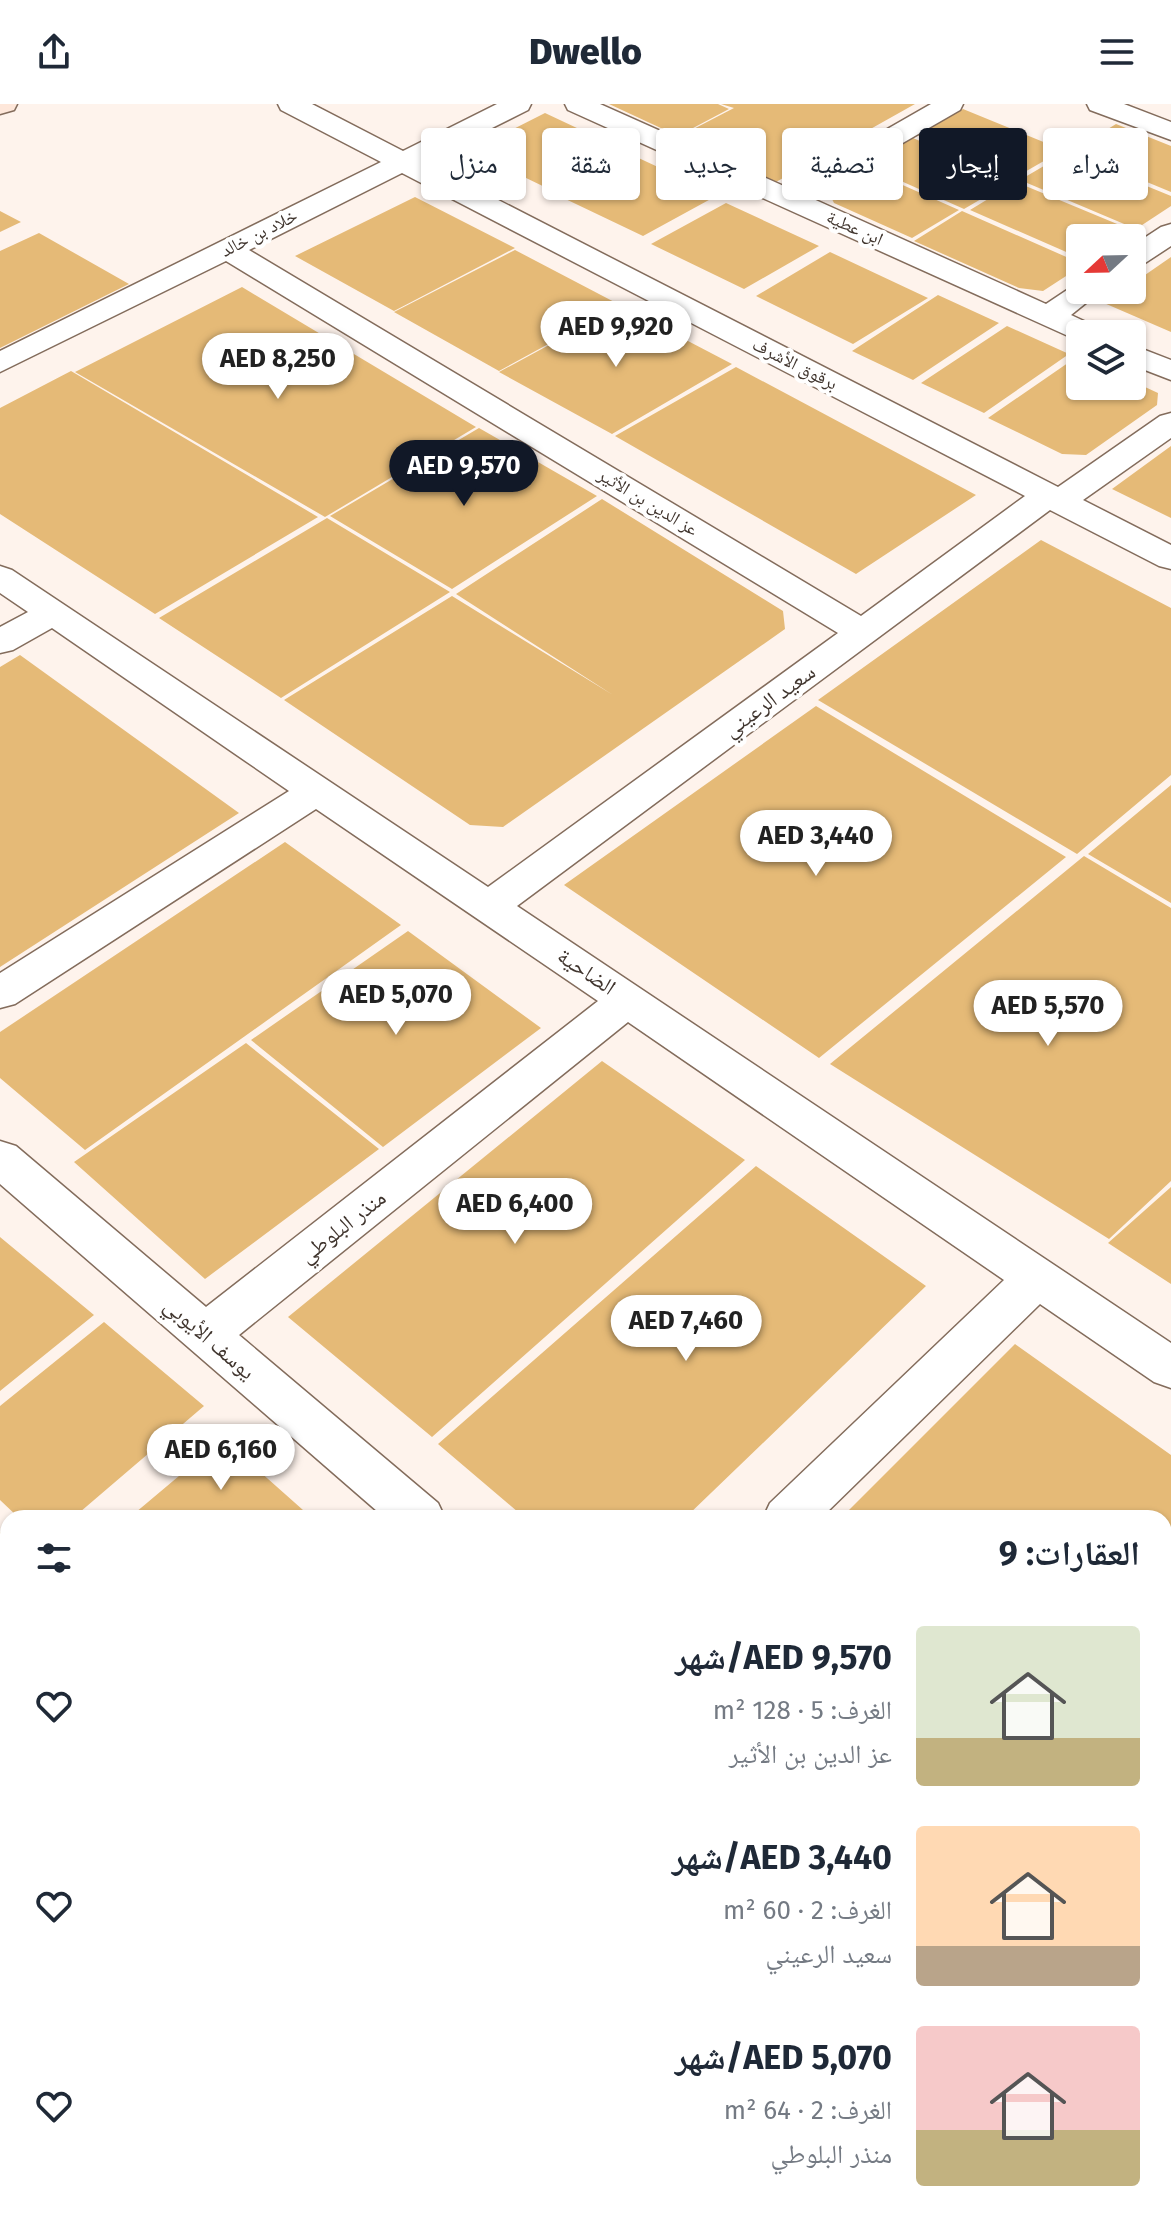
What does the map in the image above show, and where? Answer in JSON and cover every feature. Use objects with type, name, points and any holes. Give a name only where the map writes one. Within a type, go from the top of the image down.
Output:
[{"type":"street","name":"برقوق الأشرف","points":[[291,104],[1171,559]]},
{"type":"street","name":"خلاد بن خالد","points":[[0,363],[518,104]]},
{"type":"street","name":"ابن عطية","points":[[578,104],[782,196]]},
{"type":"street","points":[[903,131],[950,104]]},
{"type":"street","points":[[1100,104],[1166,124]]},
{"type":"street","name":"ابن عطية","points":[[791,200],[1066,324]]},
{"type":"street","points":[[1146,250],[1171,233]]},
{"type":"street","name":"عز الدين بن الأثير","points":[[227,249],[862,632]]},
{"type":"street","points":[[1049,316],[1067,304]]},
{"type":"street","points":[[1146,360],[1171,371]]},
{"type":"street","name":"سعيد الرعيني","points":[[490,906],[862,632],[1054,498],[1171,423]]},
{"type":"street","name":"الضاحية","points":[[0,577],[1171,1368]]},
{"type":"street","points":[[0,642],[54,613]]},
{"type":"street","points":[[0,993],[318,790]]},
{"type":"street","name":"منذر البلوطي","points":[[206,1334],[629,999]]},
{"type":"street","name":"يوسف الأيوبي","points":[[7,1174],[206,1334],[411,1510]]},
{"type":"street","points":[[796,1510],[1037,1277]]},
{"type":"building","points":[[609,104],[718,104],[729,109],[693,128],[661,128]]},
{"type":"building","points":[[721,104],[915,104],[872,128],[782,128],[782,179],[776,182],[766,177],[766,128],[695,128],[734,108]]},
{"type":"building","points":[[963,109],[1009,128],[929,128]]},
{"type":"building","points":[[545,113],[577,128],[542,128],[542,186],[526,178],[526,128],[515,128]]},
{"type":"building","points":[[1027,135],[1043,142],[1043,161],[1027,171]]},
{"type":"building","points":[[1148,137],[1171,146],[1171,192],[1148,182]]},
{"type":"building","points":[[913,138],[919,141],[919,189],[903,182],[903,144]]},
{"type":"building","points":[[640,159],[656,166],[656,200],[709,200],[643,236],[568,200],[640,200]]},
{"type":"building","points":[[1043,166],[1043,190],[1027,183],[1027,176]]},
{"type":"building","points":[[903,185],[919,192],[919,200],[936,200],[959,210],[912,238],[832,200],[903,200]]},
{"type":"building","points":[[1027,187],[1043,193],[1043,200],[1059,200],[1117,224],[1066,224],[1066,252],[970,210],[986,200],[1027,200]]},
{"type":"building","points":[[1148,187],[1171,196],[1171,206],[1144,224],[1124,224],[1067,200],[1148,200]]},
{"type":"building","points":[[415,197],[515,248],[394,311],[295,256]]},
{"type":"building","points":[[944,200],[979,200],[964,209]]},
{"type":"building","points":[[726,203],[819,246],[744,289],[651,244]]},
{"type":"building","points":[[0,211],[21,222],[0,232]]},
{"type":"building","points":[[962,211],[1066,257],[1066,276],[1043,291],[1019,288],[914,241]]},
{"type":"building","points":[[39,233],[129,284],[0,348],[0,251]]},
{"type":"building","points":[[515,250],[620,305],[499,371],[394,312]]},
{"type":"building","points":[[830,252],[928,298],[853,344],[756,296]]},
{"type":"building","points":[[1171,257],[1171,332],[1106,304],[1146,304],[1146,274]]},
{"type":"building","points":[[242,287],[476,427],[325,517],[75,372]]},
{"type":"building","points":[[938,295],[999,323],[913,380],[852,351]]},
{"type":"building","points":[[621,306],[732,364],[612,434],[499,372]]},
{"type":"building","points":[[1007,326],[1066,353],[1066,356],[984,413],[921,383]]},
{"type":"building","points":[[1066,364],[1066,400],[1146,400],[1146,387],[1158,393],[1157,405],[1086,455],[1062,454],[988,418]]},
{"type":"building","points":[[736,367],[976,495],[856,574],[615,436]]},
{"type":"building","points":[[71,371],[318,517],[155,614],[0,514],[0,408]]},
{"type":"building","points":[[479,428],[597,496],[452,589],[330,516]]},
{"type":"building","points":[[1171,446],[1171,518],[1112,489]]},
{"type":"building","points":[[602,499],[783,611],[785,629],[503,827],[470,825],[284,700],[452,596],[613,695],[456,594]]},
{"type":"building","points":[[327,518],[450,592],[281,698],[159,618]]},
{"type":"building","points":[[1041,540],[1171,608],[1171,775],[1077,854],[818,700]]},
{"type":"building","points":[[20,655],[239,813],[0,967],[0,667]]},
{"type":"building","points":[[816,706],[1066,857],[819,1058],[564,885]]},
{"type":"building","points":[[1171,785],[1171,903],[1088,854]]},
{"type":"building","points":[[285,842],[401,925],[85,1150],[0,1078],[0,1032]]},
{"type":"building","points":[[1084,856],[1171,908],[1171,1181],[1109,1239],[830,1064]]},
{"type":"building","points":[[408,931],[541,1028],[383,1147],[251,1040]]},
{"type":"building","points":[[246,1043],[379,1149],[205,1279],[74,1162]]},
{"type":"building","points":[[602,1061],[745,1160],[432,1437],[288,1317]]},
{"type":"building","points":[[756,1166],[926,1286],[693,1510],[516,1510],[438,1444]]},
{"type":"building","points":[[1171,1187],[1171,1284],[1108,1243]]},
{"type":"building","points":[[0,1237],[94,1315],[0,1391]]},
{"type":"building","points":[[104,1322],[204,1406],[82,1510],[11,1510],[0,1500],[0,1406]]},
{"type":"building","points":[[1015,1344],[1171,1455],[1171,1510],[849,1510]]},
{"type":"building","points":[[223,1439],[303,1510],[139,1510]]}]
